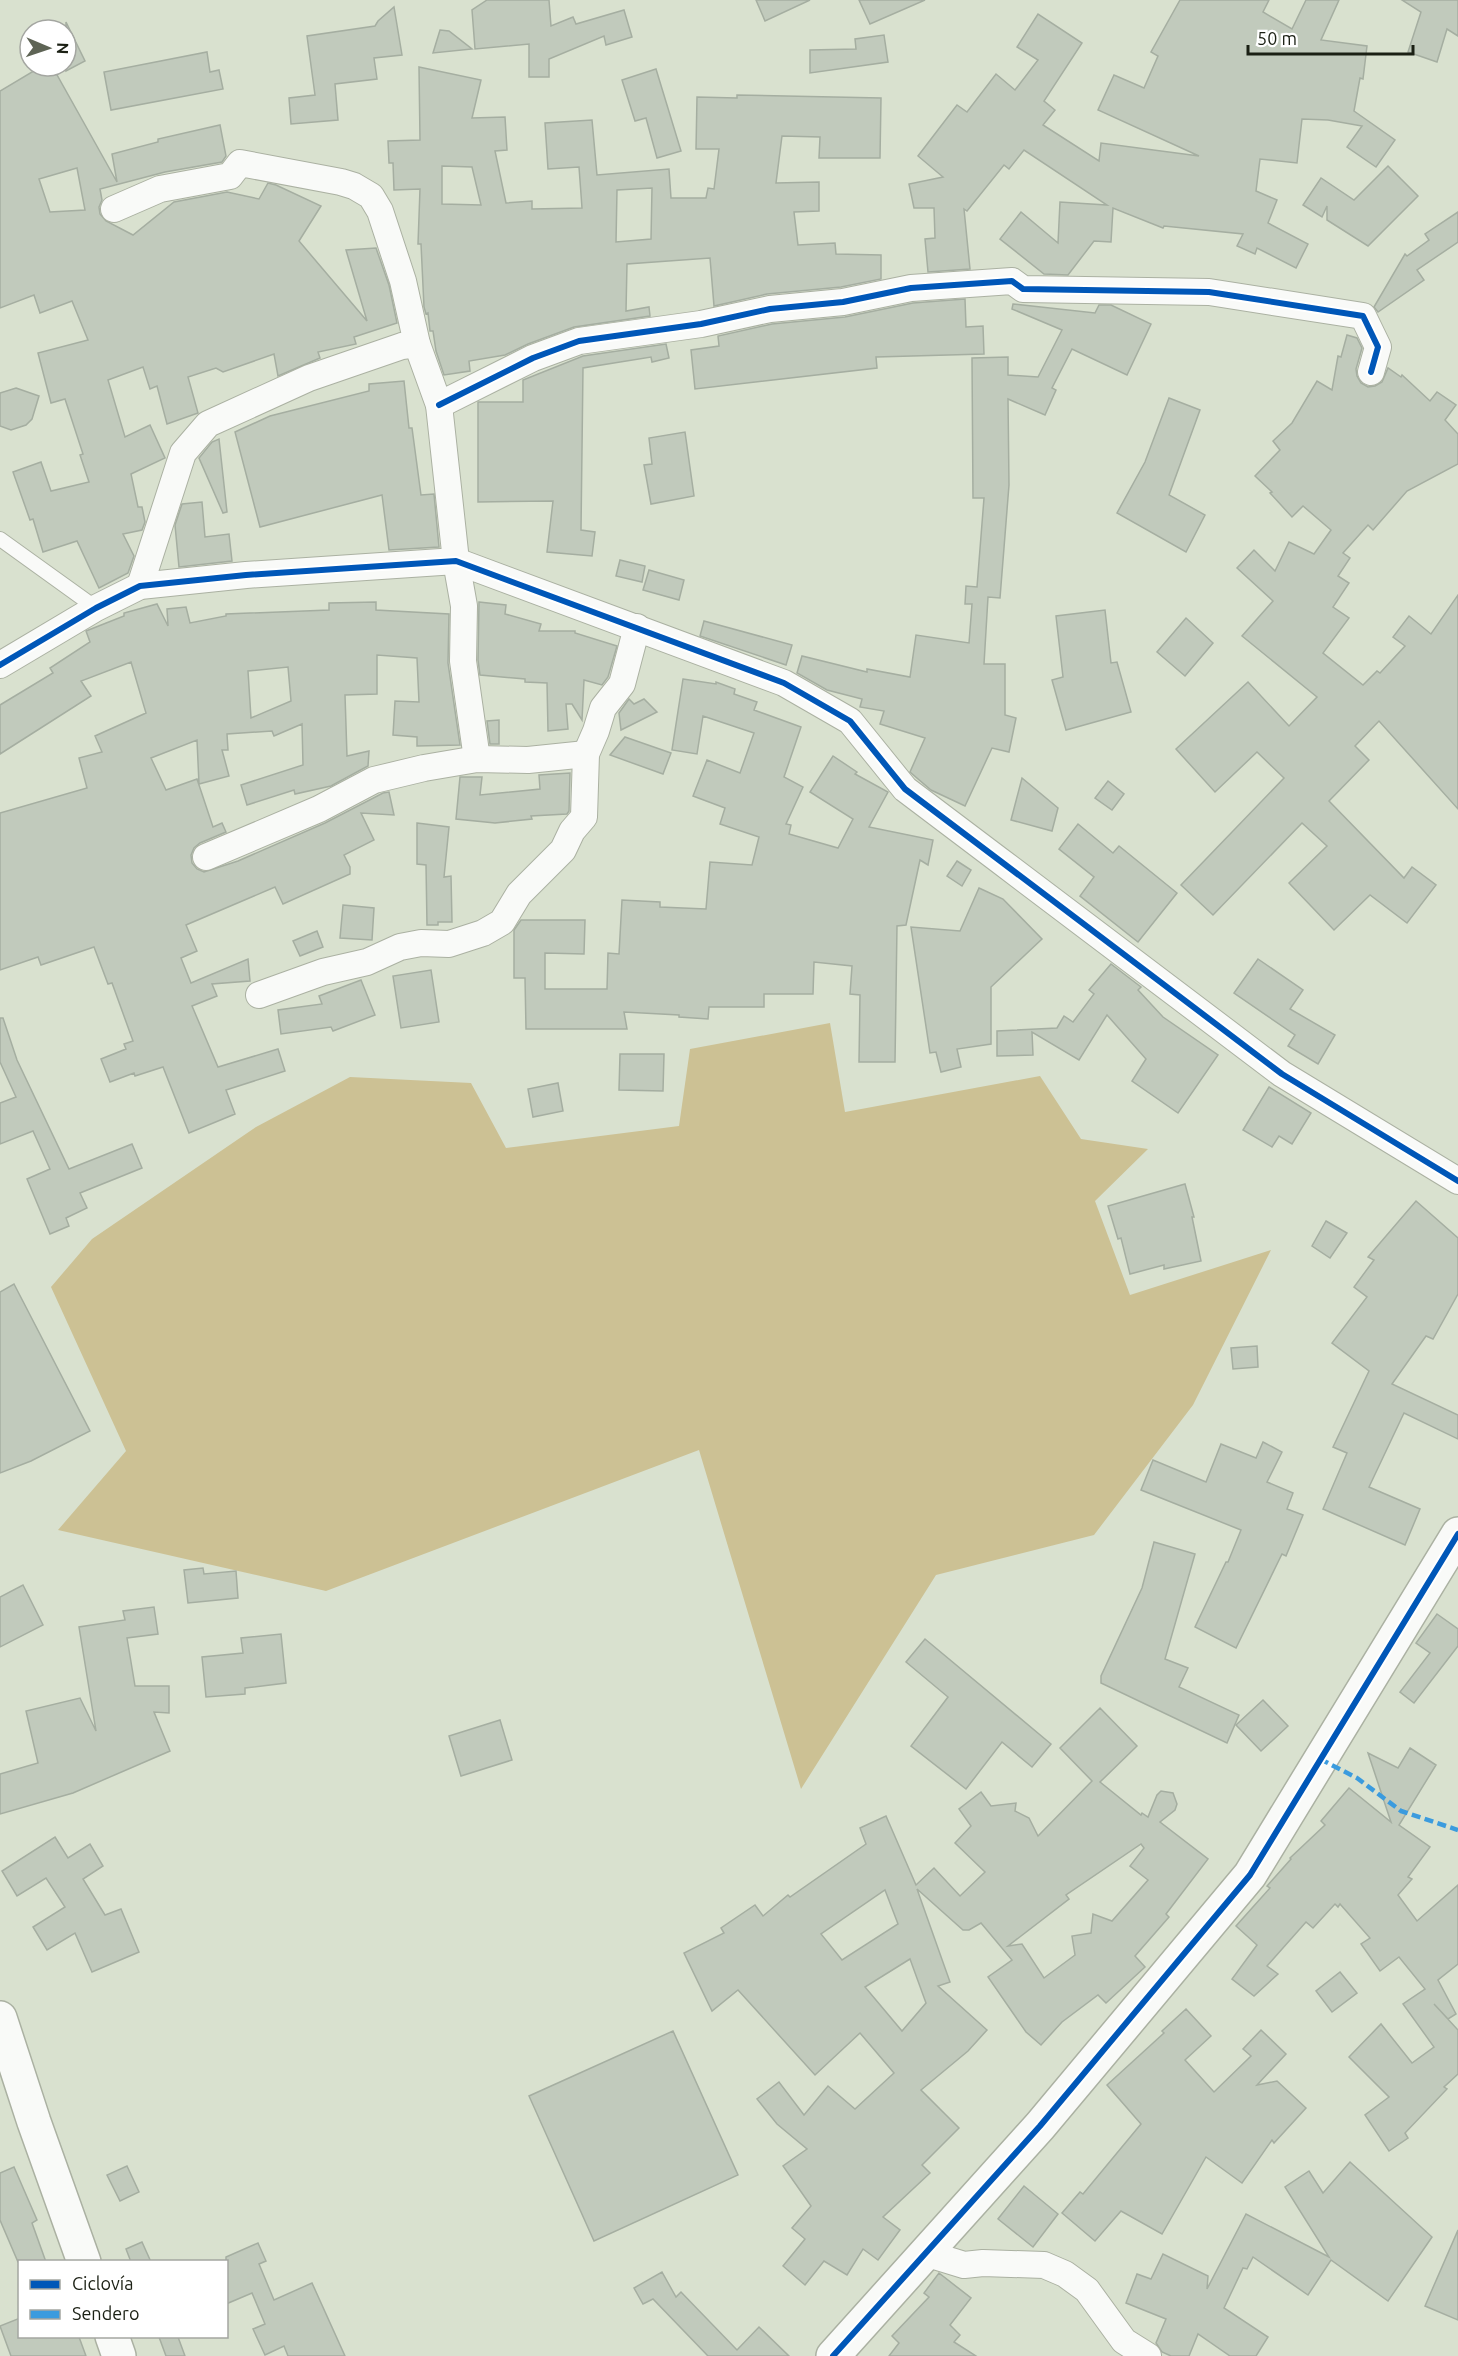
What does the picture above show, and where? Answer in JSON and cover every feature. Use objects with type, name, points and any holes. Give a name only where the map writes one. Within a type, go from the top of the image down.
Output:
[{"type":"street","points":[[114,209],[159,189],[180,183],[230,176],[240,163],[340,182],[354,186],[371,196],[380,211],[403,281],[417,344],[439,405],[456,561],[464,606],[463,661],[477,759]]},
{"type":"street","points":[[439,405],[533,358],[579,341],[701,324],[770,309],[843,302],[911,288],[1012,281],[1023,289],[1209,292],[1363,316],[1378,347],[1371,372]]},
{"type":"street","points":[[140,586],[183,453],[208,424],[309,378],[402,346],[417,344]]},
{"type":"street","points":[[0,665],[96,608],[140,586],[246,575],[456,561],[784,683],[850,721],[905,789],[1282,1074],[1458,1181]]},
{"type":"street","points":[[259,995],[323,972],[367,962],[400,947],[421,943],[449,944],[483,933],[502,922],[519,894],[563,850],[572,831],[584,817],[586,754],[603,708],[622,684],[637,627]]},
{"type":"street","points":[[206,857],[319,809],[374,780],[477,759],[528,760],[586,754]]},
{"type":"street","points":[[833,2356],[1040,2126],[1250,1875],[1458,1534]]},
{"type":"street","points":[[0,2018],[83,2260]]},
{"type":"street","points":[[925,2253],[964,2265],[982,2263],[1044,2265],[1065,2274],[1088,2290],[1124,2341],[1148,2356]]},
{"type":"street","points":[[111,2338],[119,2356]]},
{"type":"lane","points":[[0,539],[96,608]]},
{"type":"shaded area","points":[[830,1023],[845,1112],[1040,1076],[1081,1139],[1148,1149],[1095,1201],[1130,1295],[1271,1250],[1193,1405],[1094,1535],[936,1575],[801,1789],[699,1450],[326,1591],[58,1530],[126,1451],[51,1287],[92,1239],[256,1127],[350,1077],[471,1083],[506,1148],[679,1126],[690,1049]]},
{"type":"building","points":[[487,0],[549,0],[551,26],[573,17],[576,24],[624,10],[632,37],[606,45],[604,36],[549,59],[549,77],[529,77],[529,44],[475,49],[472,10]]},
{"type":"building","points":[[756,0],[810,0],[765,21]]},
{"type":"building","points":[[859,0],[925,0],[870,24]]},
{"type":"building","points":[[1180,0],[1269,0],[1263,12],[1292,29],[1306,0],[1339,0],[1321,40],[1367,46],[1363,79],[1360,78],[1354,111],[1395,140],[1376,167],[1347,147],[1362,126],[1328,120],[1302,119],[1297,163],[1260,159],[1256,191],[1277,200],[1268,223],[1308,244],[1296,268],[1257,248],[1255,254],[1237,246],[1243,234],[1164,226],[1163,228],[1113,208],[1111,242],[1094,241],[1068,275],[1044,274],[1000,239],[1021,212],[1058,243],[1060,202],[1107,205],[1024,150],[1009,169],[1004,165],[967,211],[964,209],[970,269],[928,272],[925,239],[935,238],[934,208],[914,208],[909,184],[943,177],[918,156],[957,105],[967,112],[996,74],[1015,90],[1038,60],[1017,47],[1038,14],[1082,43],[1044,101],[1055,110],[1043,125],[1099,161],[1101,143],[1199,156],[1098,110],[1114,75],[1144,88],[1158,56],[1151,52]]},
{"type":"building","points":[[1402,0],[1458,0],[1458,36],[1447,29],[1437,62],[1408,52],[1421,12]]},
{"type":"building","points":[[394,7],[402,55],[374,58],[377,79],[335,84],[338,120],[291,124],[289,98],[315,95],[307,36],[375,26]]},
{"type":"building","points":[[440,30],[449,31],[472,49],[433,53]]},
{"type":"building","points":[[884,35],[888,62],[810,73],[810,50],[856,49],[855,39]]},
{"type":"building","points":[[78,47],[85,61],[78,65]]},
{"type":"building","points":[[207,52],[210,72],[219,70],[223,89],[111,110],[104,72]]},
{"type":"building","points":[[419,67],[481,80],[472,118],[505,117],[507,150],[495,151],[506,203],[532,201],[532,209],[582,208],[579,167],[548,169],[545,123],[592,120],[597,175],[669,169],[671,198],[706,198],[708,188],[714,189],[719,149],[696,149],[697,97],[737,98],[737,95],[881,98],[880,158],[819,158],[820,137],[782,136],[776,183],[819,182],[819,211],[794,212],[798,245],[835,243],[836,254],[881,255],[881,279],[841,287],[767,294],[714,306],[710,258],[627,264],[626,311],[649,307],[650,316],[574,327],[505,355],[469,361],[470,371],[444,375],[436,351],[433,331],[430,331],[428,313],[426,314],[424,307],[421,244],[418,244],[420,189],[394,190],[393,163],[389,163],[388,141],[420,140]],"holes":[[[442,166],[472,167],[481,205],[442,204]],[[652,188],[651,239],[616,242],[617,190]]]},
{"type":"building","points":[[656,69],[681,151],[657,158],[646,118],[635,121],[622,80]]},
{"type":"building","points":[[22,78],[59,78],[117,182],[112,154],[158,142],[158,139],[220,125],[226,156],[222,162],[165,172],[100,189],[102,200],[99,207],[100,214],[106,221],[133,235],[174,202],[227,192],[259,199],[268,183],[276,185],[321,206],[299,241],[367,321],[346,250],[376,248],[389,285],[397,323],[354,337],[356,344],[318,352],[320,358],[278,376],[274,354],[223,372],[216,368],[188,377],[198,413],[167,424],[157,386],[150,389],[143,367],[108,380],[125,437],[150,425],[165,458],[131,474],[138,507],[142,507],[145,522],[142,530],[123,534],[134,556],[128,573],[99,588],[77,541],[43,552],[33,519],[30,520],[13,472],[41,462],[51,491],[89,482],[80,455],[83,454],[65,399],[51,403],[38,353],[88,340],[72,301],[40,313],[34,295],[0,308],[0,91]],"holes":[[[77,168],[85,210],[50,212],[39,179]]]},
{"type":"building","points":[[1388,166],[1418,196],[1368,246],[1327,220],[1327,206],[1322,217],[1303,205],[1321,178],[1354,200]]},
{"type":"building","points":[[1458,212],[1458,242],[1417,270],[1424,280],[1378,312],[1374,307],[1405,254],[1407,256],[1429,240],[1425,234]]},
{"type":"building","points":[[965,299],[966,327],[983,326],[984,354],[876,357],[877,368],[695,389],[691,350],[719,346],[718,336],[772,324],[845,317],[913,303]]},
{"type":"building","points":[[1013,304],[1095,313],[1099,305],[1111,305],[1151,324],[1127,375],[1072,349],[1052,388],[1056,390],[1045,415],[1008,399],[1009,485],[1000,598],[988,597],[984,664],[1005,664],[1005,715],[1016,718],[1009,752],[992,748],[965,806],[931,790],[910,772],[925,738],[880,724],[884,711],[860,707],[862,699],[827,690],[797,673],[802,656],[867,672],[867,669],[910,677],[916,635],[969,643],[972,604],[965,604],[966,586],[977,587],[984,498],[973,498],[972,358],[1008,357],[1008,375],[1038,377],[1062,330],[1012,309]]},
{"type":"building","points":[[1347,335],[1357,338],[1362,348],[1356,369],[1361,383],[1368,387],[1375,386],[1382,382],[1388,368],[1401,377],[1402,375],[1430,401],[1437,392],[1456,405],[1445,420],[1458,434],[1458,464],[1407,491],[1373,530],[1368,525],[1343,553],[1350,558],[1338,576],[1349,583],[1333,607],[1349,618],[1323,653],[1363,685],[1377,671],[1380,673],[1405,646],[1393,637],[1409,616],[1431,634],[1458,595],[1458,809],[1379,721],[1355,746],[1369,760],[1329,801],[1404,878],[1412,867],[1436,885],[1407,923],[1370,895],[1334,930],[1289,883],[1327,846],[1302,823],[1213,915],[1181,885],[1284,778],[1257,752],[1215,792],[1176,749],[1248,682],[1289,726],[1317,697],[1242,636],[1273,601],[1237,568],[1254,550],[1275,571],[1289,542],[1314,554],[1331,530],[1303,506],[1292,517],[1270,493],[1272,492],[1255,476],[1280,450],[1273,441],[1292,423],[1317,381],[1332,390],[1338,356],[1341,357]]},
{"type":"building","points":[[666,344],[669,358],[652,362],[651,357],[583,368],[581,530],[595,532],[592,556],[547,552],[553,501],[478,502],[478,402],[523,402],[523,380],[583,356]]},
{"type":"building","points":[[404,381],[409,428],[412,428],[421,495],[434,494],[439,547],[389,550],[382,495],[260,527],[235,432],[270,416],[369,391],[369,384]]},
{"type":"building","points":[[16,388],[39,396],[32,419],[26,425],[11,430],[0,426],[0,393]]},
{"type":"building","points":[[1169,398],[1200,410],[1169,495],[1205,515],[1186,552],[1117,513],[1145,462]]},
{"type":"building","points":[[685,432],[694,496],[651,504],[644,465],[652,464],[649,438]]},
{"type":"building","points":[[219,439],[227,512],[223,513],[199,458],[212,442]]},
{"type":"building","points":[[202,502],[205,537],[229,534],[232,561],[179,567],[175,525],[182,504]]},
{"type":"building","points":[[620,560],[645,566],[642,582],[616,576]]},
{"type":"building","points":[[649,570],[684,580],[679,600],[643,590]]},
{"type":"building","points":[[376,602],[376,610],[449,614],[448,663],[460,745],[417,746],[417,737],[393,735],[395,701],[419,702],[417,658],[377,655],[377,694],[345,695],[347,756],[369,751],[368,766],[331,786],[295,794],[294,790],[247,805],[241,785],[303,765],[302,724],[274,736],[272,731],[227,734],[228,750],[222,750],[229,776],[199,784],[197,740],[151,758],[166,790],[197,779],[213,827],[222,823],[226,832],[200,843],[191,855],[192,863],[204,872],[238,861],[325,823],[383,793],[389,792],[394,815],[361,813],[374,840],[344,855],[350,867],[350,874],[283,904],[275,887],[186,925],[197,951],[181,958],[191,983],[248,959],[250,981],[212,984],[217,996],[192,1006],[218,1067],[278,1049],[285,1071],[226,1090],[235,1114],[189,1133],[163,1067],[135,1076],[134,1073],[110,1082],[101,1059],[126,1049],[124,1044],[133,1041],[112,983],[108,984],[94,947],[41,965],[38,957],[0,970],[0,813],[87,788],[79,758],[102,752],[95,736],[146,713],[131,662],[81,681],[91,696],[0,754],[0,705],[53,673],[50,668],[90,642],[86,631],[124,616],[124,613],[157,604],[168,626],[167,609],[186,607],[190,623],[226,616],[226,614],[329,610],[329,603]],"holes":[[[288,667],[291,701],[251,718],[248,671]]]},
{"type":"building","points":[[479,602],[506,605],[505,614],[541,624],[539,631],[575,631],[575,633],[617,646],[608,677],[602,685],[584,680],[582,720],[572,704],[566,704],[568,729],[548,731],[547,683],[480,675]]},
{"type":"building","points":[[1105,610],[1111,663],[1117,662],[1131,712],[1066,730],[1052,680],[1063,677],[1056,616]]},
{"type":"building","points":[[1186,618],[1213,643],[1185,676],[1157,652]]},
{"type":"building","points":[[704,621],[792,645],[786,665],[700,636]]},
{"type":"building","points":[[683,679],[716,684],[716,682],[735,689],[734,694],[757,702],[754,710],[801,727],[784,777],[803,787],[786,824],[791,825],[789,834],[838,848],[853,819],[810,792],[833,756],[857,772],[855,774],[888,792],[869,827],[933,840],[928,865],[920,860],[906,925],[897,926],[895,1062],[859,1062],[860,995],[850,994],[852,966],[814,962],[813,994],[764,994],[764,1007],[709,1007],[708,1019],[624,1012],[627,1029],[526,1029],[525,978],[514,978],[514,930],[521,920],[585,920],[584,954],[545,953],[545,989],[607,989],[608,953],[619,954],[622,900],[660,902],[660,907],[706,909],[710,862],[752,865],[759,837],[720,824],[725,808],[693,796],[707,760],[740,773],[754,733],[703,716],[697,754],[672,750]]},
{"type":"building","points":[[629,699],[634,704],[644,699],[657,712],[621,730],[619,713]]},
{"type":"building","points":[[499,720],[499,744],[490,744],[487,721]]},
{"type":"building","points":[[625,737],[671,753],[663,774],[610,755]]},
{"type":"building","points":[[570,773],[567,814],[531,816],[532,819],[495,823],[456,819],[460,777],[482,777],[480,795],[540,789],[539,775]]},
{"type":"building","points":[[1022,778],[1058,808],[1052,831],[1011,820]]},
{"type":"building","points":[[1108,781],[1124,794],[1112,810],[1095,798]]},
{"type":"building","points":[[417,823],[449,827],[444,877],[451,876],[452,922],[427,925],[426,865],[417,864]]},
{"type":"building","points":[[1078,824],[1113,853],[1119,846],[1177,893],[1138,942],[1080,896],[1094,877],[1059,849]]},
{"type":"building","points":[[957,861],[971,870],[962,886],[947,876]]},
{"type":"building","points":[[979,888],[1003,899],[1042,939],[991,987],[991,1044],[957,1049],[961,1067],[941,1072],[936,1052],[930,1053],[911,927],[960,931]]},
{"type":"building","points":[[343,905],[374,908],[372,940],[340,938]]},
{"type":"building","points":[[317,931],[323,947],[300,956],[293,941]]},
{"type":"building","points":[[1258,959],[1303,990],[1290,1009],[1335,1035],[1318,1064],[1288,1046],[1295,1035],[1234,993]]},
{"type":"building","points":[[1111,964],[1141,987],[1138,990],[1163,1017],[1218,1055],[1178,1113],[1132,1081],[1146,1059],[1107,1015],[1079,1060],[1032,1032],[1033,1055],[997,1056],[997,1031],[1057,1028],[1064,1016],[1073,1022],[1094,994],[1089,990]]},
{"type":"building","points":[[431,970],[439,1022],[401,1028],[393,976]]},
{"type":"building","points":[[361,980],[375,1015],[333,1031],[331,1027],[281,1034],[278,1010],[322,1004],[319,996]]},
{"type":"building","points":[[0,1018],[3,1018],[17,1060],[69,1169],[132,1144],[142,1168],[80,1193],[87,1208],[66,1218],[69,1226],[50,1234],[27,1179],[50,1169],[33,1131],[0,1144],[0,1103],[16,1097],[0,1062]]},
{"type":"building","points":[[620,1054],[664,1054],[663,1091],[619,1090]]},
{"type":"building","points":[[558,1083],[563,1111],[533,1117],[528,1089]]},
{"type":"building","points":[[1269,1087],[1311,1113],[1292,1144],[1279,1136],[1272,1147],[1243,1130]]},
{"type":"building","points":[[1185,1184],[1194,1217],[1192,1217],[1201,1261],[1164,1269],[1164,1265],[1130,1274],[1121,1238],[1118,1239],[1108,1206]]},
{"type":"building","points":[[1416,1201],[1458,1238],[1458,1294],[1433,1339],[1426,1336],[1392,1384],[1458,1415],[1458,1439],[1404,1413],[1369,1487],[1420,1509],[1405,1545],[1323,1509],[1347,1453],[1333,1447],[1369,1371],[1332,1343],[1367,1297],[1354,1287],[1374,1260],[1368,1257]]},
{"type":"building","points":[[1326,1221],[1347,1233],[1330,1258],[1312,1246]]},
{"type":"building","points":[[14,1284],[90,1431],[31,1461],[0,1473],[0,1292]]},
{"type":"building","points":[[1257,1346],[1258,1367],[1233,1369],[1231,1348]]},
{"type":"building","points":[[1263,1442],[1282,1452],[1267,1482],[1293,1493],[1287,1509],[1303,1515],[1286,1556],[1282,1554],[1236,1648],[1195,1627],[1228,1562],[1241,1530],[1141,1490],[1153,1460],[1206,1482],[1221,1444],[1256,1458]]},
{"type":"building","points":[[1154,1542],[1195,1554],[1165,1659],[1188,1668],[1179,1687],[1239,1715],[1227,1743],[1101,1683],[1101,1676],[1142,1588]]},
{"type":"building","points":[[203,1568],[204,1574],[236,1571],[238,1598],[188,1603],[184,1570]]},
{"type":"building","points":[[23,1585],[43,1625],[0,1647],[0,1597]]},
{"type":"building","points":[[154,1607],[158,1634],[127,1638],[135,1686],[169,1686],[169,1713],[154,1712],[170,1751],[73,1793],[0,1814],[0,1774],[38,1763],[26,1711],[80,1698],[96,1731],[79,1627],[125,1620],[123,1611]]},
{"type":"building","points":[[1437,1614],[1458,1629],[1458,1646],[1414,1703],[1400,1692],[1430,1653],[1416,1643]]},
{"type":"building","points":[[281,1634],[286,1683],[245,1688],[245,1694],[206,1697],[202,1657],[243,1653],[241,1638]]},
{"type":"building","points":[[925,1639],[1051,1744],[1032,1767],[1002,1742],[966,1789],[911,1746],[948,1697],[906,1662]]},
{"type":"building","points":[[1263,1700],[1288,1726],[1261,1751],[1236,1725]]},
{"type":"building","points":[[1100,1708],[1137,1746],[1100,1782],[1141,1815],[1142,1813],[1148,1817],[1161,1791],[1173,1793],[1177,1804],[1175,1810],[1160,1822],[1208,1859],[1166,1914],[1169,1917],[1135,1956],[1145,1967],[1106,2003],[1098,1995],[1062,2022],[1041,2045],[1026,2032],[988,1977],[1012,1960],[981,1923],[969,1930],[963,1930],[917,1889],[950,1982],[938,1986],[987,2030],[968,2051],[921,2090],[959,2128],[922,2165],[930,2173],[883,2217],[900,2230],[878,2260],[863,2249],[847,2275],[824,2261],[805,2285],[783,2266],[805,2239],[792,2228],[811,2206],[783,2166],[807,2149],[777,2124],[757,2099],[779,2082],[804,2115],[828,2086],[855,2109],[894,2073],[860,2033],[815,2075],[738,1990],[712,2011],[684,1953],[724,1933],[721,1928],[755,1905],[763,1916],[788,1895],[790,1897],[866,1844],[860,1828],[886,1816],[916,1885],[934,1868],[960,1896],[985,1872],[955,1843],[971,1826],[959,1809],[981,1792],[991,1806],[1016,1803],[1015,1811],[1029,1818],[1038,1836],[1092,1781],[1060,1748]],"holes":[[[1141,1844],[1144,1848],[1130,1866],[1148,1880],[1112,1921],[1093,1914],[1091,1933],[1072,1936],[1075,1955],[1044,1978],[1022,1944],[1008,1946],[1069,1899],[1066,1895]],[[885,1890],[898,1924],[842,1960],[821,1934]],[[910,1959],[926,2003],[902,2031],[865,1987]]]},
{"type":"building","points":[[500,1720],[512,1760],[461,1776],[449,1736]]},
{"type":"building","points":[[1410,1748],[1436,1765],[1399,1825],[1430,1847],[1408,1877],[1412,1879],[1398,1895],[1417,1921],[1458,1885],[1458,1964],[1438,1980],[1456,2014],[1448,2019],[1434,2004],[1458,2030],[1458,2074],[1444,2087],[1447,2089],[1405,2133],[1408,2138],[1389,2151],[1365,2115],[1389,2097],[1349,2057],[1381,2024],[1412,2063],[1434,2047],[1403,2004],[1425,1989],[1399,1957],[1380,1971],[1361,1944],[1370,1938],[1340,1904],[1338,1907],[1335,1904],[1313,1928],[1306,1922],[1267,1966],[1278,1974],[1254,1996],[1232,1979],[1257,1945],[1236,1926],[1270,1888],[1267,1886],[1290,1858],[1325,1825],[1321,1821],[1349,1788],[1391,1822],[1368,1753],[1398,1768]]},
{"type":"building","points":[[55,1837],[68,1858],[90,1844],[103,1866],[83,1879],[105,1915],[121,1909],[139,1952],[92,1972],[75,1933],[47,1950],[33,1927],[65,1907],[46,1878],[17,1896],[2,1871]]},
{"type":"building","points":[[1340,1972],[1357,1993],[1332,2012],[1316,1991]]},
{"type":"building","points":[[1186,2009],[1211,2036],[1185,2060],[1214,2092],[1251,2056],[1243,2049],[1261,2030],[1286,2054],[1257,2085],[1277,2081],[1306,2108],[1274,2143],[1272,2140],[1242,2183],[1206,2157],[1162,2234],[1121,2211],[1095,2241],[1062,2213],[1080,2192],[1083,2194],[1141,2124],[1107,2085],[1164,2033],[1162,2031]]},
{"type":"building","points":[[673,2031],[738,2175],[594,2241],[529,2096]]},
{"type":"building","points":[[1350,2162],[1432,2237],[1388,2301],[1331,2260],[1308,2295],[1253,2257],[1247,2269],[1243,2268],[1224,2308],[1268,2337],[1256,2356],[1230,2356],[1198,2334],[1189,2356],[1171,2356],[1162,2352],[1156,2343],[1166,2319],[1126,2303],[1137,2274],[1151,2279],[1163,2254],[1208,2276],[1207,2289],[1246,2214],[1329,2257],[1285,2187],[1309,2171],[1323,2193]]},
{"type":"building","points":[[127,2166],[139,2192],[120,2201],[107,2175]]},
{"type":"building","points":[[14,2167],[37,2220],[32,2223],[45,2260],[18,2260],[18,2262],[0,2220],[0,2173]]},
{"type":"building","points":[[1024,2186],[1058,2214],[1033,2247],[998,2219]]},
{"type":"building","points":[[1458,2230],[1458,2320],[1425,2306]]},
{"type":"building","points":[[142,2242],[150,2260],[130,2260],[126,2249]]},
{"type":"building","points":[[258,2243],[266,2261],[259,2264],[274,2300],[312,2283],[345,2356],[288,2356],[284,2346],[265,2355],[253,2329],[265,2324],[252,2293],[228,2303],[228,2260],[226,2257]]},
{"type":"building","points":[[662,2272],[676,2297],[681,2292],[737,2350],[759,2327],[789,2356],[708,2356],[653,2299],[643,2304],[634,2288]]},
{"type":"building","points":[[939,2273],[971,2298],[950,2325],[960,2335],[954,2342],[976,2356],[889,2356],[899,2343],[892,2336],[929,2297],[924,2293]]},
{"type":"building","points":[[18,2319],[18,2338],[79,2338],[86,2356],[11,2356],[0,2326]]},
{"type":"building","points":[[159,2338],[178,2338],[185,2356],[166,2356]]},
{"type":"marked path","points":[[1320,1759],[1357,1778],[1401,1811],[1458,1830]]},
{"type":"cycle path","points":[[439,405],[533,358],[579,341],[701,324],[770,309],[843,302],[911,288],[1012,281],[1023,289],[1209,292],[1363,316],[1378,347],[1371,372]]},
{"type":"cycle path","points":[[0,665],[96,608],[140,586],[246,575],[456,561],[784,683],[850,721],[905,789],[1282,1074],[1458,1181]]},
{"type":"cycle path","points":[[833,2356],[1040,2126],[1250,1875],[1458,1534]]}]
